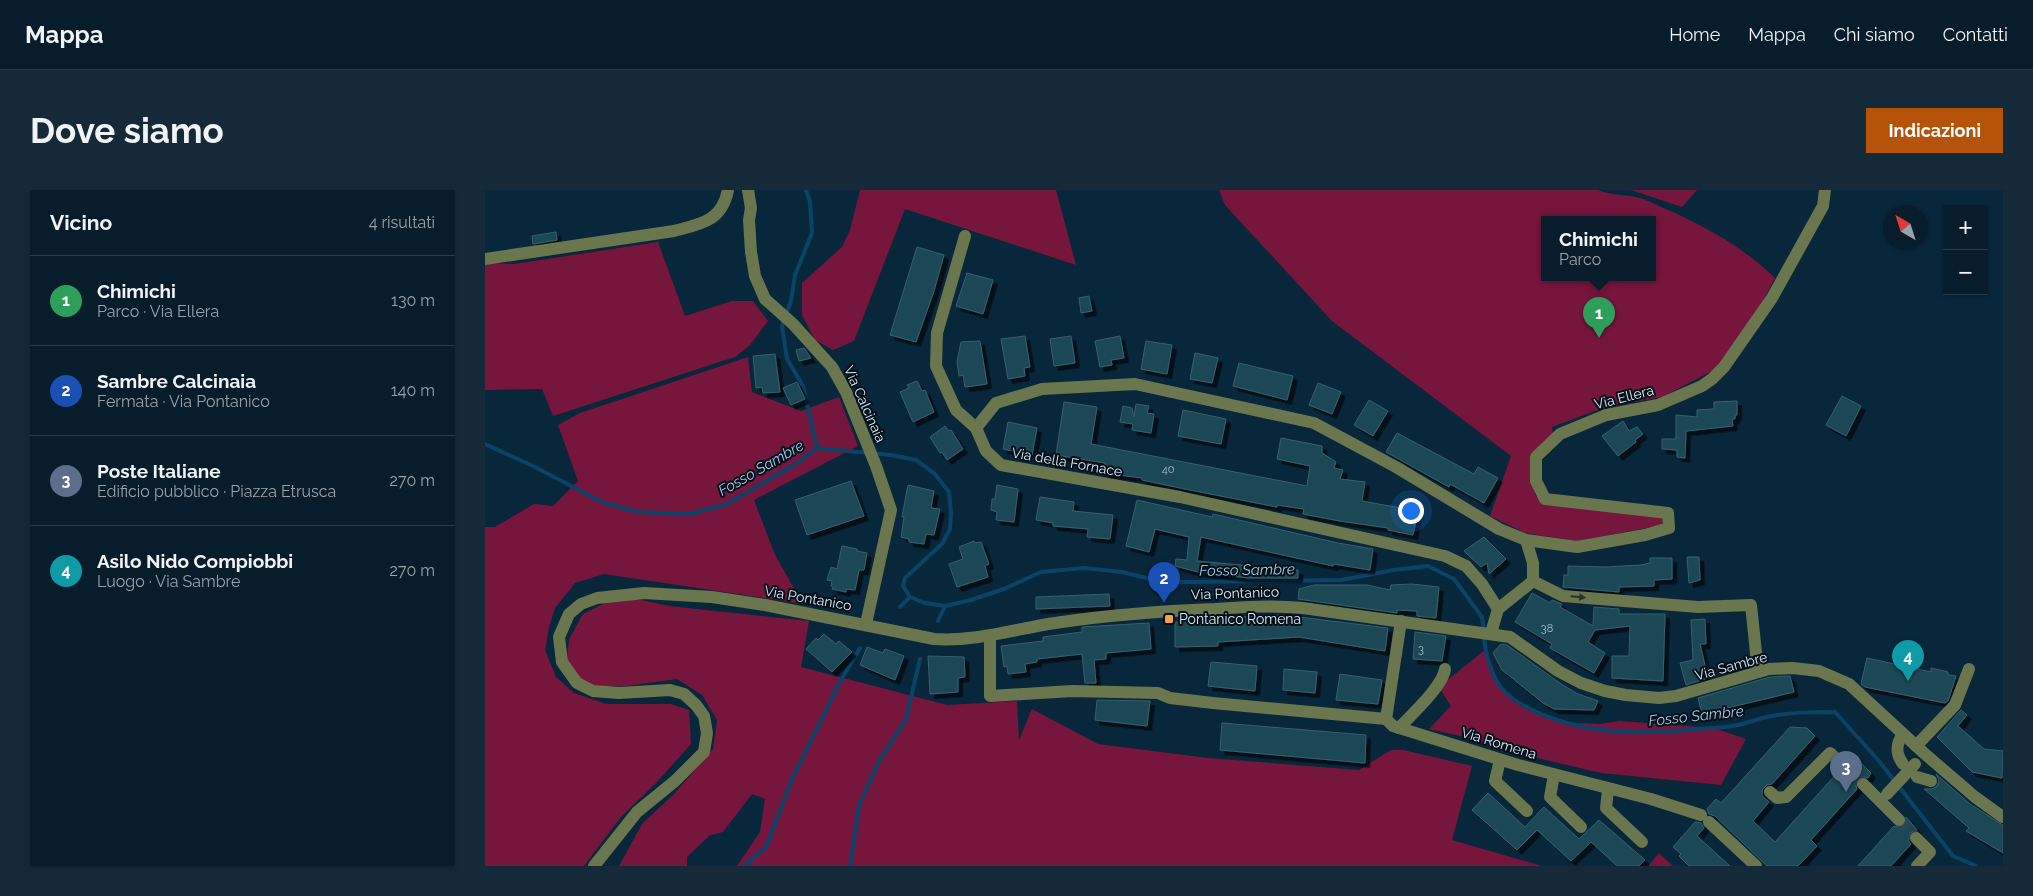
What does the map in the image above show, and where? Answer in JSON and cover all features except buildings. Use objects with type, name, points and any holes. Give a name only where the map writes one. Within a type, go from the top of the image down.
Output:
[{"type":"street","points":[[485,259],[673,232],[699,225],[714,217],[723,208],[728,190]]},
{"type":"street","name":"Via Calcinaia","points":[[748,190],[751,208],[749,220],[751,252],[755,276],[765,298],[832,367],[847,392],[891,510],[866,624]]},
{"type":"street","name":"Via Ellera","points":[[1526,540],[1577,548],[1645,535],[1669,528],[1668,513],[1545,499],[1536,481],[1536,457],[1560,434],[1606,415],[1658,405],[1702,386],[1712,379],[1723,367],[1772,298],[1823,206],[1825,190]]},
{"type":"street","points":[[965,236],[937,332],[936,366],[956,410],[976,428],[995,403],[1042,389],[1135,384],[1314,423],[1397,467],[1499,529],[1526,540],[1533,563],[1533,581]]},
{"type":"street","name":"Via della Fornace","points":[[976,428],[986,451],[1001,465],[1180,497],[1445,556],[1466,566],[1482,584],[1498,609]]},
{"type":"street","points":[[1489,633],[1498,609],[1533,581]]},
{"type":"street","points":[[1533,581],[1563,596],[1704,606],[1751,605],[1758,672]]},
{"type":"street","name":"Via Pontanico","points":[[594,866],[637,812],[675,781],[704,752],[707,733],[704,716],[684,694],[670,690],[619,693],[593,691],[577,683],[562,662],[559,637],[569,614],[581,604],[597,598],[644,593],[712,597],[866,624],[935,639],[956,640],[990,636],[1019,628],[1081,619],[1173,611],[1282,606],[1454,628]]},
{"type":"street","points":[[990,636],[990,696],[1082,691],[1158,693],[1170,698],[1213,703],[1386,719],[1401,621]]},
{"type":"street","name":"Via Sambre","points":[[1454,628],[1510,637],[1558,671],[1581,683],[1605,692],[1626,695],[1659,698],[1676,696],[1758,672],[1793,668],[1819,671],[1849,684],[1920,750],[1975,797],[2003,817]]},
{"type":"street","points":[[1399,728],[1429,695],[1444,675],[1445,669]]},
{"type":"street","points":[[1884,798],[1955,705],[1969,669]]},
{"type":"street","name":"Via Romena","points":[[1386,719],[1393,726],[1500,760],[1609,790],[1651,799],[1705,819],[1756,866]]},
{"type":"street","points":[[1903,734],[1897,747],[1897,754],[1909,764]]},
{"type":"street","points":[[1770,792],[1777,798],[1786,798],[1830,753],[1843,765]]},
{"type":"street","points":[[1500,760],[1495,781],[1527,811]]},
{"type":"street","points":[[1554,775],[1550,798],[1581,827]]},
{"type":"street","points":[[1917,778],[1931,781]]},
{"type":"street","points":[[1863,784],[1884,798],[1899,820]]},
{"type":"street","points":[[1609,790],[1607,808],[1642,842]]},
{"type":"street","points":[[1916,838],[1930,852],[1917,866]]},
{"type":"shaded area","points":[[860,190],[1056,190],[1076,265],[905,209],[854,341],[833,350],[815,340],[802,315],[802,283],[842,247],[850,230]]},
{"type":"shaded area","points":[[1219,190],[1598,190],[1643,199],[1689,220],[1752,258],[1775,278],[1753,319],[1729,357],[1712,371],[1662,397],[1606,407],[1552,427],[1553,434],[1530,479],[1536,496],[1547,505],[1663,517],[1662,525],[1577,541],[1525,533],[1490,516],[1511,456],[1332,321],[1225,205]]},
{"type":"shaded area","points":[[1631,190],[1697,190],[1682,207]]},
{"type":"shaded area","points":[[658,242],[685,316],[732,301],[753,301],[768,321],[750,345],[735,357],[553,416],[542,389],[485,390],[485,263],[514,264]]},
{"type":"shaded area","points":[[748,357],[752,392],[801,411],[839,397],[858,446],[754,500],[775,555],[803,604],[604,574],[575,583],[555,608],[549,627],[545,650],[556,677],[574,693],[606,704],[671,704],[689,710],[691,744],[657,782],[621,817],[584,866],[485,866],[485,527],[495,527],[534,504],[553,506],[578,481],[558,425],[580,413]]},
{"type":"shaded area","points":[[632,598],[669,606],[809,621],[801,667],[947,705],[1017,701],[1019,740],[1032,709],[1098,744],[1208,758],[1359,770],[1391,750],[1403,750],[1472,766],[1452,840],[1542,866],[737,866],[760,832],[765,799],[752,794],[723,832],[710,835],[687,857],[687,866],[619,866],[642,824],[674,794],[713,749],[717,720],[702,695],[677,679],[627,686],[594,687],[579,681],[567,661],[569,639],[583,614],[605,603]]},
{"type":"shaded area","points":[[1486,649],[1500,686],[1512,700],[1570,724],[1599,724],[1620,721],[1714,728],[1746,739],[1721,785],[1601,773],[1508,751],[1469,738],[1429,729],[1451,706],[1439,687]]},
{"type":"shaded area","points":[[1659,853],[1673,866],[1648,866]]},
{"type":"waterway","points":[[806,190],[810,202],[812,233],[795,275],[791,301],[782,326],[787,359],[803,386],[817,448]]},
{"type":"waterway","name":"Fosso Sambre","points":[[485,444],[533,466],[602,502],[638,512],[690,514],[727,504],[794,465],[817,448],[891,455],[916,460],[935,474],[949,492],[951,513],[950,529],[942,544],[905,578],[903,586],[910,597],[925,603],[945,606],[1004,589],[1041,572],[1084,568],[1122,572],[1162,582],[1194,582],[1341,580],[1428,566],[1454,579],[1482,617],[1484,630]]},
{"type":"waterway","points":[[900,607],[910,597]]},
{"type":"waterway","points":[[938,621],[945,606]]},
{"type":"waterway","name":"Fosso Sambre","points":[[1484,637],[1490,668],[1503,690],[1512,698],[1536,712],[1569,724],[1587,728],[1623,732],[1678,731],[1733,726],[1784,714],[1835,712],[1879,761],[1953,856],[1976,866]]},
{"type":"waterway","points":[[744,866],[766,847],[792,779],[841,680],[860,648]]},
{"type":"waterway","points":[[850,866],[859,806],[879,761],[906,719],[920,659]]},
{"type":"tunnel","points":[[1843,765],[1863,784]]},
{"type":"tunnel","points":[[1899,820],[1916,838]]},
{"type":"place","name":"Chimichi","points":[[1599,338]]},
{"type":"place","name":"Sambre Calcinaia","points":[[1164,603]]},
{"type":"place","name":"Pontanico Romena","points":[[1169,619]]},
{"type":"place","name":"Asilo Nido Compiobbi","points":[[1908,681]]},
{"type":"place","name":"Poste Italiane","points":[[1846,792]]}]
